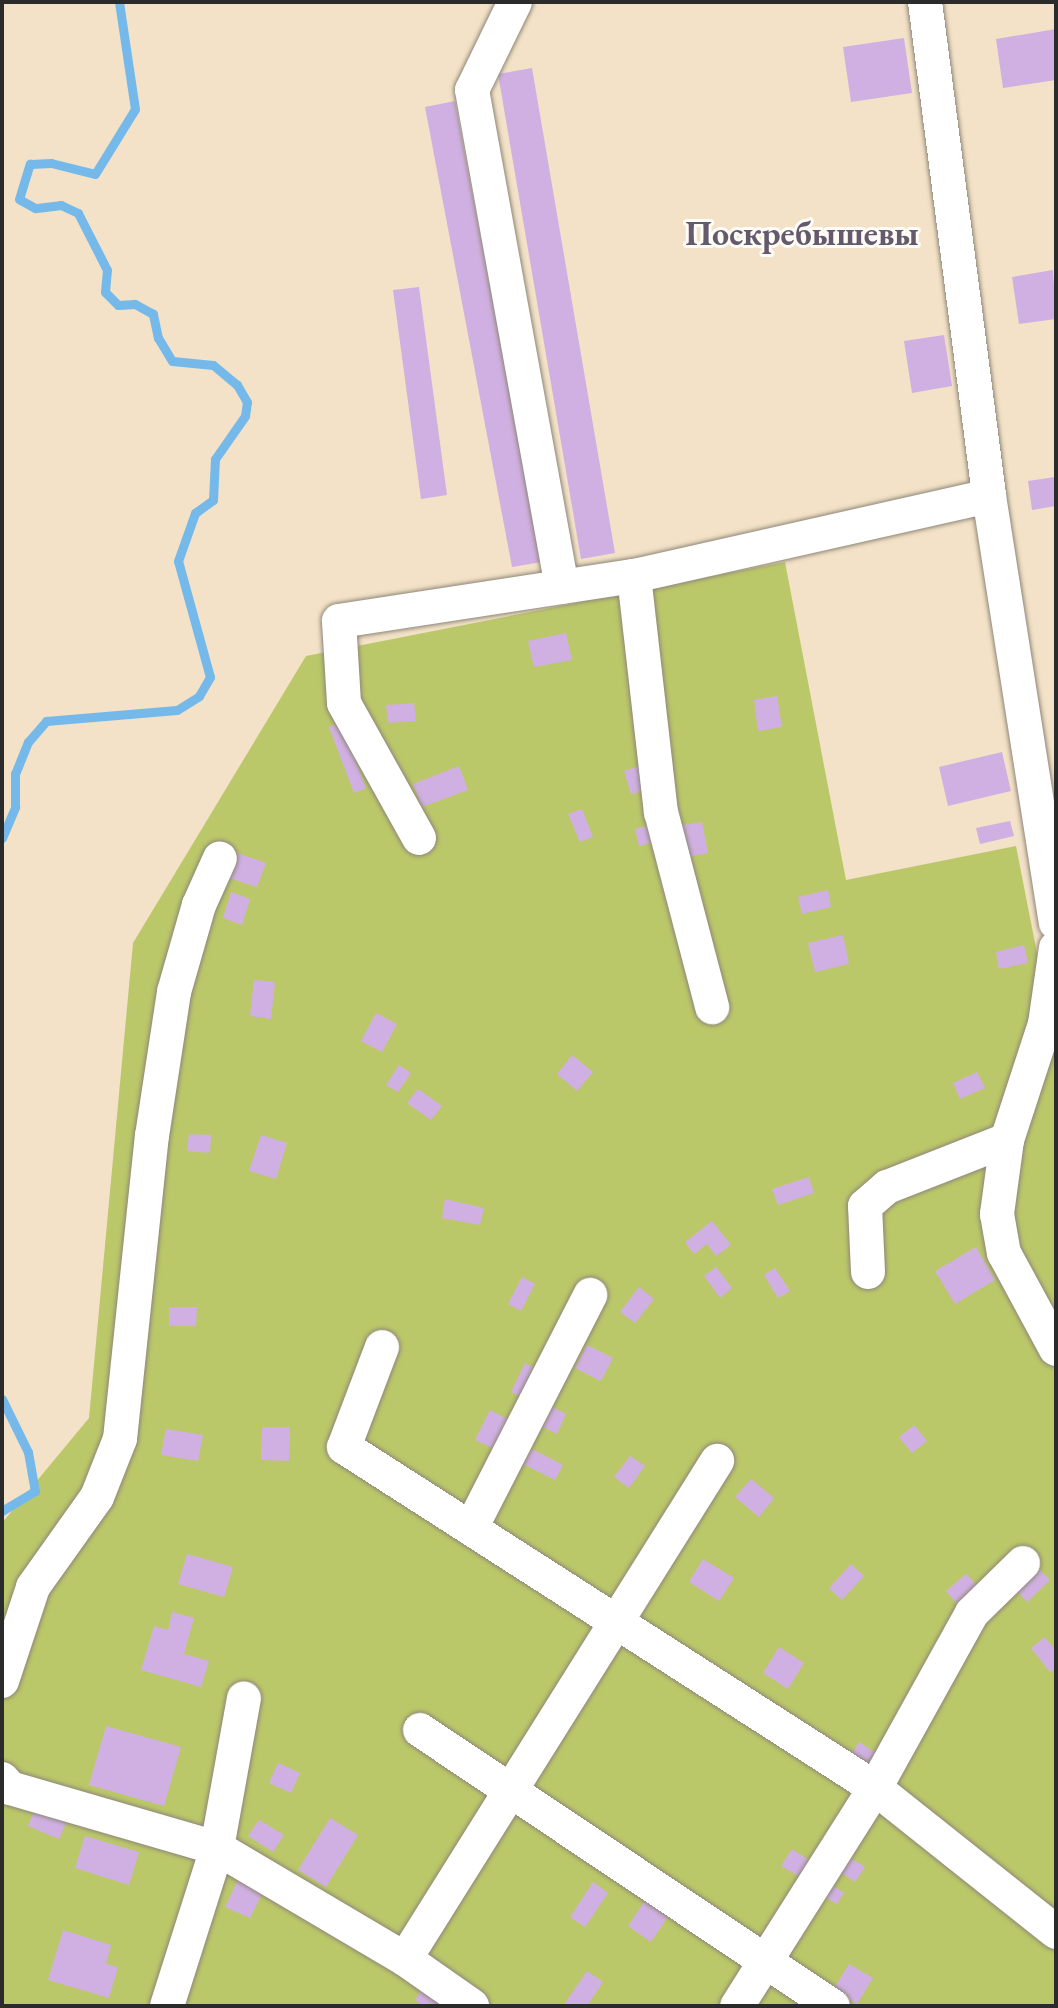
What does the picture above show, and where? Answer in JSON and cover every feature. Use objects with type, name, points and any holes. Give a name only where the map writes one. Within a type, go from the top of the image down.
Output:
[{"type":"street","points":[[515,2],[472,90],[562,587]]},
{"type":"street","points":[[925,2],[989,496],[1056,923]]},
{"type":"street","points":[[419,838],[344,703],[339,621],[634,576],[989,496]]},
{"type":"street","points":[[634,576],[661,812],[712,1007]]},
{"type":"street","points":[[2,1681],[33,1587],[97,1497],[120,1439],[152,1136],[174,992],[199,905],[220,858]]},
{"type":"street","points":[[1056,948],[1045,1024],[1007,1140],[997,1214],[1004,1253],[1056,1349]]},
{"type":"street","points":[[868,1272],[865,1206],[887,1187],[1007,1140]]},
{"type":"street","points":[[471,1528],[590,1295]]},
{"type":"street","points":[[382,1347],[344,1447],[615,1624],[875,1788],[1056,1932]]},
{"type":"street","points":[[405,1959],[717,1461]]},
{"type":"street","points":[[737,2006],[875,1788],[972,1613],[1023,1563]]},
{"type":"street","points":[[167,2006],[217,1848],[244,1698]]},
{"type":"street","points":[[420,1730],[764,1963],[833,2006]]},
{"type":"street","points":[[2,1779],[10,1788],[217,1848],[405,1959],[472,2006]]},
{"type":"green space","points":[[785,562],[846,880],[1016,846],[1056,1050],[1056,2006],[2,2006],[2,1523],[89,1418],[133,943],[306,656]]},
{"type":"building","points":[[1056,29],[1056,80],[1003,88],[996,39]]},
{"type":"building","points":[[904,38],[912,93],[851,102],[843,47]]},
{"type":"building","points":[[532,68],[615,553],[581,559],[498,74]]},
{"type":"building","points":[[455,101],[542,562],[512,567],[425,107]]},
{"type":"building","points":[[1053,270],[1056,319],[1019,324],[1012,277]]},
{"type":"building","points":[[419,287],[447,495],[421,499],[393,290]]},
{"type":"building","points":[[944,335],[952,386],[912,393],[904,341]]},
{"type":"building","points":[[1055,477],[1056,506],[1032,510],[1028,481]]},
{"type":"building","points":[[566,633],[572,660],[534,667],[528,641]]},
{"type":"building","points":[[777,696],[782,727],[758,731],[754,700]]},
{"type":"building","points":[[414,703],[416,721],[388,723],[386,705]]},
{"type":"building","points":[[341,722],[366,788],[354,793],[329,727]]},
{"type":"building","points":[[1002,752],[1011,791],[948,806],[939,767]]},
{"type":"building","points":[[459,766],[468,790],[422,807],[413,784]]},
{"type":"building","points":[[640,766],[647,790],[631,794],[624,771]]},
{"type":"building","points":[[582,809],[593,837],[580,842],[568,814]]},
{"type":"building","points":[[1010,821],[1014,836],[980,844],[976,828]]},
{"type":"building","points":[[702,822],[708,853],[683,858],[677,826]]},
{"type":"building","points":[[655,824],[658,841],[639,846],[635,829]]},
{"type":"building","points":[[237,853],[266,863],[257,887],[229,878]]},
{"type":"building","points":[[828,890],[831,907],[802,914],[798,897]]},
{"type":"building","points":[[231,892],[250,899],[242,925],[223,918]]},
{"type":"building","points":[[843,935],[849,964],[815,972],[808,943]]},
{"type":"building","points":[[1024,945],[1028,963],[999,969],[996,952]]},
{"type":"building","points":[[254,980],[275,982],[271,1019],[250,1016]]},
{"type":"building","points":[[376,1013],[397,1024],[382,1052],[361,1041]]},
{"type":"building","points":[[572,1055],[593,1072],[577,1091],[557,1074]]},
{"type":"building","points":[[399,1065],[411,1073],[398,1092],[386,1085]]},
{"type":"building","points":[[977,1072],[985,1088],[960,1099],[953,1083]]},
{"type":"building","points":[[418,1089],[442,1106],[431,1120],[407,1103]]},
{"type":"building","points":[[189,1134],[211,1135],[210,1153],[187,1151]]},
{"type":"building","points":[[261,1135],[287,1143],[276,1179],[249,1171]]},
{"type":"building","points":[[809,1177],[814,1193],[778,1205],[772,1189]]},
{"type":"building","points":[[445,1199],[484,1208],[480,1225],[442,1218]]},
{"type":"building","points":[[712,1221],[731,1245],[716,1256],[707,1244],[694,1254],[685,1242]]},
{"type":"building","points":[[976,1247],[995,1280],[955,1304],[935,1271]]},
{"type":"building","points":[[716,1267],[732,1288],[720,1298],[704,1276]]},
{"type":"building","points":[[775,1268],[790,1291],[778,1298],[764,1275]]},
{"type":"building","points":[[522,1277],[535,1284],[521,1311],[508,1304]]},
{"type":"building","points":[[639,1287],[654,1299],[635,1323],[620,1312]]},
{"type":"building","points":[[169,1307],[197,1307],[196,1326],[169,1326]]},
{"type":"building","points":[[587,1345],[613,1358],[601,1381],[575,1368]]},
{"type":"building","points":[[525,1363],[540,1371],[526,1399],[511,1392]]},
{"type":"building","points":[[549,1405],[566,1414],[557,1434],[539,1425]]},
{"type":"building","points":[[490,1410],[509,1420],[494,1449],[475,1440]]},
{"type":"building","points":[[914,1425],[927,1441],[912,1453],[899,1437]]},
{"type":"building","points":[[262,1427],[290,1427],[289,1461],[261,1460]]},
{"type":"building","points":[[166,1429],[203,1435],[198,1461],[161,1455]]},
{"type":"building","points":[[532,1449],[563,1465],[555,1480],[523,1464]]},
{"type":"building","points":[[630,1456],[645,1466],[629,1488],[614,1477]]},
{"type":"building","points":[[751,1479],[774,1498],[759,1517],[735,1497]]},
{"type":"building","points":[[187,1554],[233,1567],[224,1597],[178,1584]]},
{"type":"building","points":[[703,1559],[734,1578],[719,1601],[689,1582]]},
{"type":"building","points":[[851,1564],[864,1576],[842,1600],[829,1588]]},
{"type":"building","points":[[1040,1570],[1050,1580],[1027,1602],[1017,1591]]},
{"type":"building","points":[[966,1574],[977,1585],[956,1603],[946,1591]]},
{"type":"building","points":[[172,1612],[194,1618],[184,1654],[209,1661],[201,1687],[141,1670],[154,1626],[168,1630]]},
{"type":"building","points":[[1045,1637],[1056,1651],[1056,1668],[1050,1672],[1031,1648]]},
{"type":"building","points":[[779,1647],[804,1663],[788,1689],[763,1673]]},
{"type":"building","points":[[106,1726],[181,1747],[164,1806],[89,1785]]},
{"type":"building","points":[[859,1742],[879,1755],[869,1771],[849,1758]]},
{"type":"building","points":[[278,1763],[300,1773],[291,1793],[269,1783]]},
{"type":"building","points":[[35,1809],[67,1821],[59,1839],[28,1826]]},
{"type":"building","points":[[330,1818],[358,1835],[326,1887],[298,1870]]},
{"type":"building","points":[[259,1820],[284,1835],[273,1852],[248,1836]]},
{"type":"building","points":[[85,1836],[139,1852],[129,1885],[75,1868]]},
{"type":"building","points":[[792,1849],[810,1861],[800,1877],[781,1866]]},
{"type":"building","points":[[846,1855],[865,1867],[855,1882],[837,1870]]},
{"type":"building","points":[[239,1878],[264,1890],[250,1918],[225,1907]]},
{"type":"building","points":[[824,1880],[844,1893],[837,1904],[816,1892]]},
{"type":"building","points":[[593,1882],[608,1893],[585,1927],[570,1917]]},
{"type":"building","points":[[646,1899],[669,1915],[651,1942],[628,1926]]},
{"type":"building","points":[[63,1930],[111,1945],[106,1964],[118,1967],[109,1998],[48,1980]]},
{"type":"building","points":[[849,1964],[873,1978],[857,2004],[833,1990]]},
{"type":"building","points":[[587,1971],[603,1982],[587,2006],[563,2006]]},
{"type":"building","points":[[425,1985],[444,2006],[425,2006],[415,2000]]},
{"type":"waterway","points":[[2,838],[15,807],[15,774],[28,742],[46,721],[177,710],[199,696],[210,677],[178,561],[195,513],[213,500],[215,459],[245,416],[247,402],[237,385],[213,365],[172,361],[158,338],[153,314],[135,304],[118,305],[105,292],[107,270],[78,213],[61,205],[35,208],[19,199],[30,164],[51,163],[95,174],[135,109],[119,2]]},
{"type":"waterway","points":[[2,1399],[28,1452],[35,1491],[2,1511]]},
{"type":"district","name":"Поскребышевы","points":[[802,234]]}]
